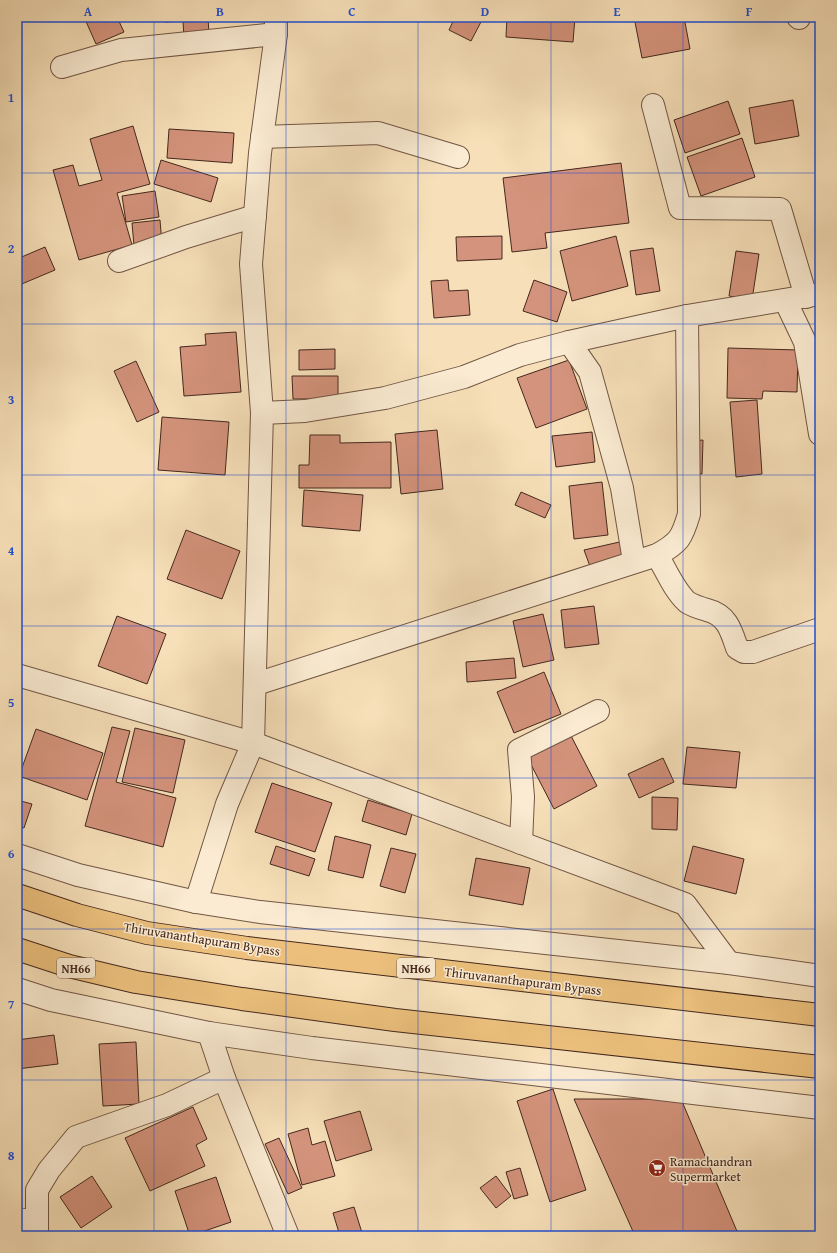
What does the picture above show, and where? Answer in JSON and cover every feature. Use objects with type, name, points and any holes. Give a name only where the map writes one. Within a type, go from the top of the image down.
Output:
[{"type":"highway","name":"Thiruvananthapuram Bypass","points":[[17,895],[77,915],[147,933],[247,948],[820,1015]]},
{"type":"highway","name":"NH66","points":[[17,949],[69,966],[136,982],[242,999],[395,1020],[820,1067]]},
{"type":"street","points":[[62,67],[121,50],[276,26],[262,137],[251,264],[262,413],[256,684],[253,743],[227,804],[196,902]]},
{"type":"street","points":[[653,106],[680,208],[780,209],[804,297],[805,342],[820,434]]},
{"type":"street","points":[[262,137],[378,133],[458,157]]},
{"type":"street","points":[[119,261],[255,216]]},
{"type":"street","points":[[262,413],[305,411],[385,398],[464,377],[520,355],[569,342],[687,316],[804,297]]},
{"type":"street","points":[[256,684],[634,561],[657,555],[670,548],[683,535],[689,514],[687,316]]},
{"type":"street","points":[[569,342],[590,372],[622,488],[634,561]]},
{"type":"street","points":[[657,555],[673,583],[687,602],[698,608],[718,613],[726,620],[731,628],[737,648],[744,652],[753,652],[820,629]]},
{"type":"street","points":[[17,675],[253,743],[685,904],[729,963]]},
{"type":"street","points":[[521,843],[523,797],[518,750],[598,711]]},
{"type":"street","points":[[17,855],[78,875],[196,902],[260,912],[729,963],[820,976]]},
{"type":"street","points":[[17,989],[51,1000],[209,1033],[328,1050],[820,1108]]},
{"type":"street","points":[[209,1033],[224,1078],[264,1171],[288,1236]]},
{"type":"street","points":[[31,1226],[36,1190],[49,1170],[76,1136],[167,1105],[224,1078]]},
{"type":"building","points":[[84,17],[117,17],[124,32],[96,44]]},
{"type":"building","points":[[165,17],[208,17],[209,35],[184,38],[183,21],[165,22]]},
{"type":"building","points":[[455,17],[477,17],[482,20],[471,41],[449,30]]},
{"type":"building","points":[[507,17],[575,17],[573,42],[506,37]]},
{"type":"building","points":[[634,17],[684,17],[690,49],[642,58]]},
{"type":"building","points":[[793,100],[799,136],[755,144],[749,108]]},
{"type":"building","points":[[728,101],[740,134],[685,153],[674,120]]},
{"type":"building","points":[[133,126],[150,184],[117,193],[132,245],[79,260],[53,170],[73,165],[79,186],[102,180],[90,139]]},
{"type":"building","points":[[169,129],[234,133],[232,163],[167,158]]},
{"type":"building","points":[[742,138],[755,177],[701,196],[687,157]]},
{"type":"building","points":[[161,160],[218,178],[211,202],[154,184]]},
{"type":"building","points":[[621,163],[629,223],[545,233],[547,248],[512,252],[503,178]]},
{"type":"building","points":[[155,191],[159,217],[126,222],[122,196]]},
{"type":"building","points":[[160,220],[162,244],[134,246],[132,223]]},
{"type":"building","points":[[502,236],[502,259],[457,261],[456,237]]},
{"type":"building","points":[[616,236],[628,286],[572,301],[560,251]]},
{"type":"building","points":[[45,247],[55,270],[17,286],[17,259]]},
{"type":"building","points":[[653,248],[660,291],[636,295],[630,251]]},
{"type":"building","points":[[736,251],[759,254],[752,300],[729,296]]},
{"type":"building","points":[[448,280],[449,291],[468,290],[470,315],[434,318],[431,281]]},
{"type":"building","points":[[534,280],[567,292],[557,322],[523,311]]},
{"type":"building","points":[[236,332],[241,392],[184,396],[180,347],[206,345],[205,334]]},
{"type":"building","points":[[728,348],[798,350],[797,392],[763,391],[762,399],[727,398]]},
{"type":"building","points":[[335,349],[335,369],[299,370],[299,350]]},
{"type":"building","points":[[569,360],[587,409],[536,428],[517,378]]},
{"type":"building","points":[[136,361],[159,412],[137,422],[114,371]]},
{"type":"building","points":[[292,376],[338,376],[338,399],[293,399]]},
{"type":"building","points":[[757,400],[762,474],[736,477],[730,402]]},
{"type":"building","points":[[162,417],[229,422],[225,475],[158,470]]},
{"type":"building","points":[[437,430],[443,489],[401,494],[395,434]]},
{"type":"building","points":[[592,432],[595,462],[556,467],[552,436]]},
{"type":"building","points":[[310,435],[340,435],[340,443],[391,442],[391,488],[299,488],[299,465],[309,465]]},
{"type":"building","points":[[703,440],[702,474],[692,473],[692,441]]},
{"type":"building","points":[[602,482],[608,535],[574,539],[569,486]]},
{"type":"building","points":[[304,490],[363,495],[360,531],[302,526]]},
{"type":"building","points":[[521,492],[551,505],[545,518],[515,505]]},
{"type":"building","points":[[186,530],[240,551],[222,599],[167,579]]},
{"type":"building","points":[[624,541],[626,559],[591,569],[584,550]]},
{"type":"building","points":[[594,606],[599,644],[565,648],[561,610]]},
{"type":"building","points":[[543,614],[554,660],[523,667],[513,621]]},
{"type":"building","points":[[117,616],[166,634],[147,684],[98,666]]},
{"type":"building","points":[[514,658],[516,678],[467,682],[466,662]]},
{"type":"building","points":[[544,672],[561,714],[514,733],[497,692]]},
{"type":"building","points":[[112,727],[130,731],[116,782],[176,798],[163,847],[85,826]]},
{"type":"building","points":[[135,728],[185,740],[173,793],[122,782]]},
{"type":"building","points":[[36,729],[103,753],[87,800],[19,776]]},
{"type":"building","points":[[568,730],[597,786],[554,809],[525,753]]},
{"type":"building","points":[[687,747],[740,752],[736,788],[683,784]]},
{"type":"building","points":[[663,758],[674,782],[639,798],[628,774]]},
{"type":"building","points":[[272,783],[332,803],[315,852],[255,832]]},
{"type":"building","points":[[652,797],[678,798],[677,830],[652,829]]},
{"type":"building","points":[[17,800],[32,804],[24,828],[17,826]]},
{"type":"building","points":[[368,800],[412,814],[406,835],[362,821]]},
{"type":"building","points":[[335,836],[371,845],[363,878],[328,870]]},
{"type":"building","points":[[276,846],[315,859],[309,876],[270,864]]},
{"type":"building","points":[[693,846],[744,859],[736,894],[684,881]]},
{"type":"building","points":[[391,848],[416,854],[405,893],[380,886]]},
{"type":"building","points":[[476,858],[530,868],[523,905],[469,895]]},
{"type":"building","points":[[54,1035],[58,1064],[17,1069],[17,1040]]},
{"type":"building","points":[[136,1042],[139,1104],[103,1106],[99,1044]]},
{"type":"building","points":[[553,1089],[586,1190],[550,1202],[517,1101]]},
{"type":"building","name":"Ramachandran Supermarket","points":[[574,1099],[681,1099],[739,1236],[635,1236]]},
{"type":"building","points":[[193,1107],[207,1139],[196,1145],[205,1166],[150,1191],[125,1138]]},
{"type":"building","points":[[360,1111],[372,1150],[336,1161],[324,1121]]},
{"type":"building","points":[[308,1128],[312,1145],[325,1141],[335,1176],[302,1185],[288,1134]]},
{"type":"building","points":[[279,1138],[302,1188],[288,1194],[265,1144]]},
{"type":"building","points":[[520,1168],[528,1195],[514,1199],[506,1172]]},
{"type":"building","points":[[92,1176],[112,1207],[81,1228],[60,1197]]},
{"type":"building","points":[[496,1176],[511,1196],[496,1208],[480,1188]]},
{"type":"building","points":[[216,1177],[231,1222],[190,1236],[175,1191]]},
{"type":"building","points":[[354,1207],[363,1236],[340,1236],[333,1213]]},
{"type":"place","name":"Ramachandran Supermarket","points":[[657,1168]]}]
